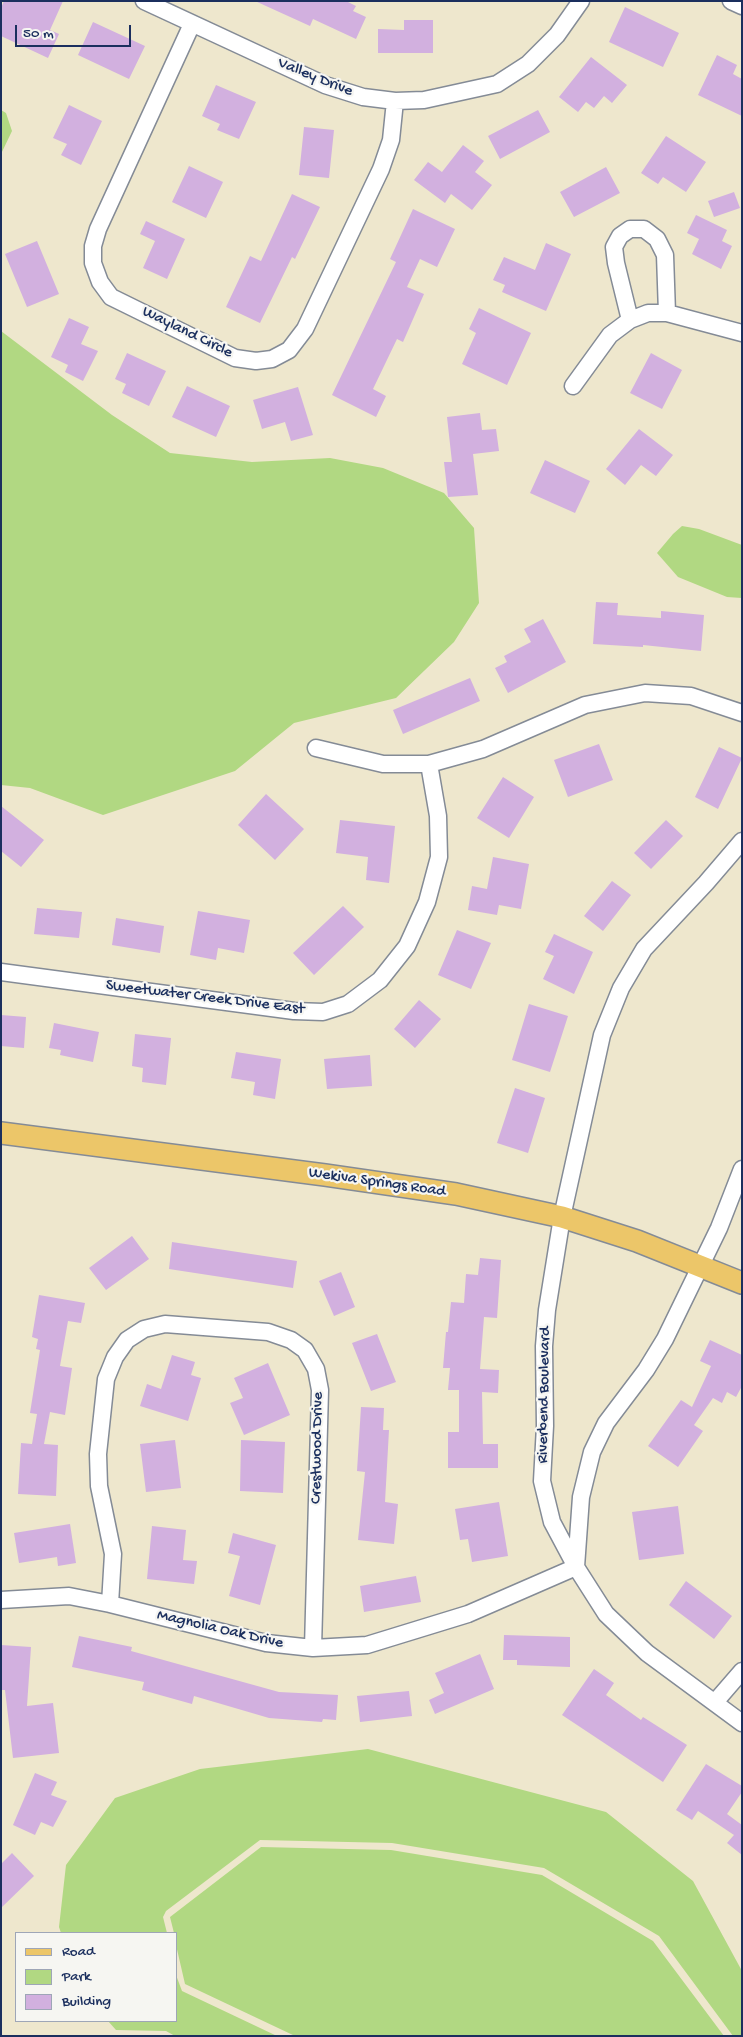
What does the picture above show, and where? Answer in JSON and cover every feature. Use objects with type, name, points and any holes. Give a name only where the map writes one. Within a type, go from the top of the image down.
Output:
[{"type":"main road","name":"Wekiva Springs Road","points":[[1,1133],[419,1189],[562,1217],[637,1240],[742,1283]]},
{"type":"street","name":"Valley Drive","points":[[144,1],[325,85],[363,97],[395,101],[424,100],[497,84],[528,64],[557,35],[581,1]]},
{"type":"street","points":[[731,1],[742,6]]},
{"type":"street","name":"Wayland Circle","points":[[192,24],[98,229],[93,246],[93,264],[100,282],[111,297],[234,358],[256,361],[272,359],[289,350],[305,329],[381,169],[390,140],[395,101]]},
{"type":"street","points":[[630,320],[614,247],[620,236],[630,229],[644,229],[657,239],[665,255],[667,313]]},
{"type":"street","points":[[573,386],[610,335],[630,320],[648,313],[667,313],[742,333]]},
{"type":"street","points":[[316,748],[383,764],[428,764],[483,749],[585,705],[645,693],[691,696],[742,713]]},
{"type":"street","name":"Sweetwater Creek Drive East","points":[[1,972],[294,1011],[323,1012],[348,1004],[380,980],[407,946],[427,902],[439,857],[438,816],[428,764]]},
{"type":"street","name":"Riverbend Boulevard","points":[[742,841],[644,949],[621,988],[602,1035],[562,1217],[544,1346],[545,1426],[542,1481],[552,1522],[576,1568],[606,1614],[647,1653],[716,1701],[742,1722]]},
{"type":"street","points":[[576,1568],[581,1497],[592,1452],[606,1423],[646,1370],[665,1339],[719,1228],[742,1169]]},
{"type":"street","name":"Crestwood Drive","points":[[110,1604],[113,1554],[99,1486],[98,1454],[106,1379],[114,1357],[127,1340],[144,1329],[166,1324],[268,1332],[291,1340],[305,1350],[316,1369],[320,1390],[313,1648]]},
{"type":"street","name":"Magnolia Oak Drive","points":[[1,1600],[69,1596],[110,1604],[266,1643],[313,1648],[367,1645],[410,1634],[468,1614],[576,1568]]},
{"type":"street","points":[[716,1701],[742,1671]]},
{"type":"green space","points":[[1,110],[6,113],[12,131],[1,154]]},
{"type":"green space","points":[[1,331],[112,415],[170,453],[252,462],[330,458],[383,468],[444,493],[474,528],[479,603],[454,642],[396,698],[294,723],[235,771],[103,815],[30,788],[1,785]]},
{"type":"green space","points":[[682,526],[699,529],[742,545],[742,598],[727,597],[678,577],[657,553]]},
{"type":"green space","points":[[368,1749],[606,1812],[693,1881],[742,1971],[742,2036],[733,2036],[659,1936],[544,1868],[392,1843],[260,1840],[166,1911],[163,1917],[167,1932],[61,1932],[59,1927],[66,1865],[115,1798],[200,1769]]},
{"type":"green space","points":[[261,1847],[391,1850],[542,1875],[653,1941],[724,2036],[295,2036],[185,1984],[178,1954],[178,1932],[174,1932],[170,1917]]},
{"type":"green space","points":[[178,1980],[182,1991],[277,2036],[175,2036],[166,2031],[116,2030],[109,2022],[178,2022]]},
{"type":"building","points":[[4,1],[63,1],[50,30],[59,34],[48,58],[1,36],[1,8]]},
{"type":"building","points":[[255,1],[346,1],[356,6],[353,11],[366,17],[356,39],[313,19],[310,26]]},
{"type":"building","points":[[625,7],[679,33],[663,67],[609,42]]},
{"type":"building","points":[[404,20],[433,20],[433,53],[378,53],[378,29],[404,30]]},
{"type":"building","points":[[93,22],[145,46],[129,79],[78,55]]},
{"type":"building","points":[[717,55],[737,65],[733,74],[742,79],[742,116],[698,95]]},
{"type":"building","points":[[591,57],[627,85],[612,103],[604,96],[594,108],[586,102],[578,112],[559,97]]},
{"type":"building","points":[[216,85],[256,102],[239,139],[217,130],[220,124],[202,116]]},
{"type":"building","points":[[69,105],[102,121],[81,165],[61,155],[67,144],[53,138]]},
{"type":"building","points":[[538,110],[550,132],[500,159],[488,136]]},
{"type":"building","points":[[304,127],[334,130],[329,178],[299,175]]},
{"type":"building","points":[[666,136],[706,162],[686,192],[663,177],[658,184],[641,173]]},
{"type":"building","points":[[463,145],[484,161],[475,172],[492,185],[472,210],[451,194],[445,203],[414,180],[428,162],[442,172]]},
{"type":"building","points":[[189,166],[223,182],[206,218],[172,202]]},
{"type":"building","points":[[606,167],[620,193],[574,217],[560,192]]},
{"type":"building","points":[[734,192],[740,208],[714,217],[708,201]]},
{"type":"building","points":[[292,194],[320,207],[295,259],[292,257],[260,323],[226,307],[250,256],[261,261]]},
{"type":"building","points":[[413,209],[455,229],[437,267],[420,259],[407,287],[424,294],[403,342],[397,339],[373,389],[386,396],[376,417],[332,395],[396,262],[390,259]]},
{"type":"building","points":[[696,215],[727,230],[722,241],[732,246],[721,269],[692,254],[699,239],[687,233]]},
{"type":"building","points":[[146,221],[185,239],[167,279],[143,268],[155,241],[140,234]]},
{"type":"building","points":[[37,241],[59,294],[27,307],[5,254]]},
{"type":"building","points":[[546,243],[571,254],[546,311],[502,292],[505,285],[493,280],[504,257],[535,270]]},
{"type":"building","points":[[479,308],[531,333],[507,385],[462,364],[476,333],[469,329]]},
{"type":"building","points":[[69,318],[89,327],[81,344],[98,351],[83,381],[65,372],[68,365],[51,357]]},
{"type":"building","points":[[127,353],[166,371],[149,406],[122,393],[126,384],[115,379]]},
{"type":"building","points":[[651,353],[682,370],[662,409],[630,393]]},
{"type":"building","points":[[187,386],[230,406],[216,437],[172,417]]},
{"type":"building","points":[[298,387],[313,435],[291,441],[285,422],[262,429],[253,400]]},
{"type":"building","points":[[480,413],[482,430],[496,429],[499,451],[473,454],[478,495],[448,497],[444,462],[452,462],[447,417]]},
{"type":"building","points":[[639,429],[673,455],[656,476],[641,465],[625,485],[606,469]]},
{"type":"building","points":[[545,460],[590,481],[575,513],[530,493]]},
{"type":"building","points":[[596,602],[618,603],[617,615],[661,618],[661,611],[704,615],[701,651],[643,645],[643,647],[593,644]]},
{"type":"building","points":[[543,619],[566,662],[508,693],[495,668],[507,662],[504,656],[531,642],[524,629]]},
{"type":"building","points":[[470,678],[480,701],[403,734],[393,710]]},
{"type":"building","points":[[599,744],[613,780],[568,797],[554,760]]},
{"type":"building","points":[[719,747],[742,758],[718,809],[695,797]]},
{"type":"building","points":[[503,777],[534,797],[509,838],[477,818]]},
{"type":"building","points":[[266,794],[304,829],[275,860],[238,825]]},
{"type":"building","points":[[1,806],[44,840],[21,867],[1,851]]},
{"type":"building","points":[[340,820],[395,826],[389,883],[366,880],[368,857],[336,853]]},
{"type":"building","points":[[666,820],[683,836],[651,869],[634,853]]},
{"type":"building","points":[[493,857],[529,864],[521,909],[499,905],[497,915],[468,910],[472,886],[487,889]]},
{"type":"building","points":[[612,881],[631,895],[603,931],[584,916]]},
{"type":"building","points":[[343,906],[364,927],[314,975],[293,953]]},
{"type":"building","points":[[37,908],[82,912],[79,938],[34,934]]},
{"type":"building","points":[[198,911],[250,920],[244,953],[218,948],[216,960],[190,955]]},
{"type":"building","points":[[116,918],[164,926],[160,953],[112,945]]},
{"type":"building","points":[[457,930],[491,943],[471,989],[438,975]]},
{"type":"building","points":[[554,934],[593,952],[574,994],[543,979],[554,956],[545,952]]},
{"type":"building","points":[[419,1000],[441,1019],[415,1048],[394,1029]]},
{"type":"building","points":[[529,1004],[568,1016],[550,1072],[512,1060]]},
{"type":"building","points":[[1,1015],[26,1017],[24,1048],[1,1046]]},
{"type":"building","points":[[54,1023],[99,1032],[93,1062],[60,1055],[61,1050],[49,1048]]},
{"type":"building","points":[[135,1034],[171,1038],[166,1085],[142,1082],[143,1068],[132,1066]]},
{"type":"building","points":[[236,1052],[281,1059],[275,1099],[253,1095],[255,1082],[231,1078]]},
{"type":"building","points":[[370,1055],[372,1086],[327,1089],[324,1059]]},
{"type":"building","points":[[515,1088],[545,1098],[528,1153],[497,1143]]},
{"type":"building","points":[[132,1236],[149,1259],[106,1290],[89,1268]]},
{"type":"building","points":[[172,1242],[297,1261],[293,1288],[169,1269]]},
{"type":"building","points":[[480,1258],[501,1260],[497,1318],[484,1317],[480,1369],[499,1370],[498,1393],[482,1392],[483,1444],[498,1444],[498,1468],[448,1468],[448,1432],[459,1432],[459,1390],[448,1390],[450,1368],[443,1368],[446,1332],[448,1332],[451,1302],[464,1303],[466,1274],[478,1275]]},
{"type":"building","points":[[341,1272],[355,1307],[334,1316],[319,1281]]},
{"type":"building","points":[[39,1295],[85,1303],[81,1323],[68,1321],[60,1366],[72,1368],[65,1415],[50,1412],[44,1444],[58,1445],[56,1496],[18,1494],[21,1443],[32,1444],[37,1414],[30,1413],[40,1350],[36,1349],[38,1339],[32,1337]]},
{"type":"building","points":[[377,1334],[396,1382],[371,1391],[352,1343]]},
{"type":"building","points":[[710,1340],[742,1355],[742,1386],[736,1397],[727,1392],[722,1403],[713,1398],[694,1425],[703,1431],[678,1467],[648,1446],[681,1400],[692,1407],[711,1366],[700,1361]]},
{"type":"building","points":[[172,1355],[195,1362],[191,1375],[201,1378],[188,1421],[140,1406],[147,1384],[161,1389]]},
{"type":"building","points":[[268,1363],[290,1415],[244,1435],[230,1403],[243,1398],[234,1378]]},
{"type":"building","points":[[361,1407],[384,1408],[383,1430],[389,1430],[385,1502],[398,1504],[394,1544],[358,1540],[365,1472],[357,1471]]},
{"type":"building","points":[[175,1440],[181,1488],[146,1492],[140,1444]]},
{"type":"building","points":[[241,1440],[285,1442],[283,1493],[240,1491]]},
{"type":"building","points":[[499,1502],[508,1556],[472,1562],[468,1539],[460,1540],[455,1509]]},
{"type":"building","points":[[678,1506],[684,1554],[639,1560],[632,1512]]},
{"type":"building","points":[[70,1524],[76,1563],[58,1566],[57,1557],[19,1563],[14,1533]]},
{"type":"building","points":[[152,1526],[186,1530],[183,1560],[197,1561],[194,1584],[147,1579]]},
{"type":"building","points":[[233,1533],[276,1545],[260,1605],[229,1596],[240,1556],[228,1553]]},
{"type":"building","points":[[416,1576],[421,1602],[364,1612],[360,1586]]},
{"type":"building","points":[[686,1581],[732,1616],[714,1639],[669,1605]]},
{"type":"building","points":[[504,1635],[570,1637],[570,1667],[517,1665],[517,1660],[503,1660]]},
{"type":"building","points":[[79,1636],[132,1647],[131,1651],[279,1692],[338,1695],[336,1720],[323,1719],[322,1722],[269,1718],[194,1696],[192,1704],[142,1690],[144,1682],[72,1667]]},
{"type":"building","points":[[1,1645],[31,1647],[27,1706],[53,1703],[59,1753],[13,1758],[5,1690],[1,1690]]},
{"type":"building","points":[[480,1654],[494,1689],[435,1714],[429,1700],[444,1693],[435,1673]]},
{"type":"building","points":[[594,1669],[614,1683],[606,1695],[641,1720],[643,1717],[687,1745],[663,1782],[562,1715]]},
{"type":"building","points":[[409,1691],[412,1716],[360,1722],[357,1696]]},
{"type":"building","points":[[706,1764],[742,1786],[742,1792],[727,1814],[742,1825],[742,1855],[727,1843],[734,1835],[698,1811],[692,1820],[676,1810]]},
{"type":"building","points":[[35,1773],[57,1782],[51,1795],[67,1801],[53,1827],[41,1822],[35,1835],[13,1825]]},
{"type":"building","points":[[12,1853],[34,1876],[1,1908],[1,1864]]}]
